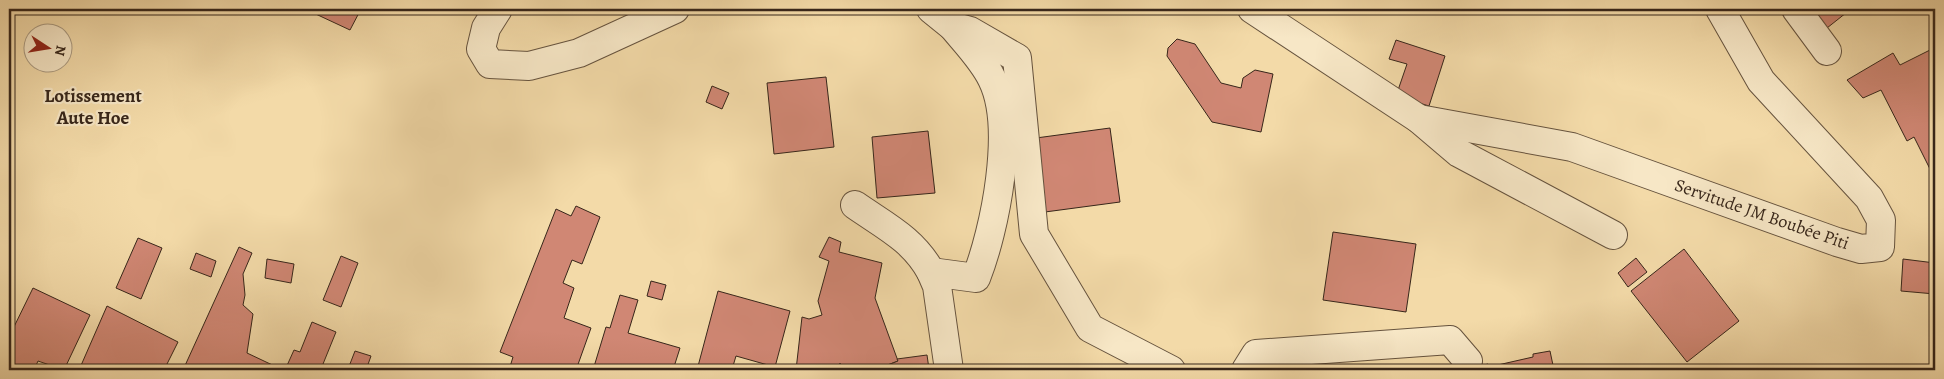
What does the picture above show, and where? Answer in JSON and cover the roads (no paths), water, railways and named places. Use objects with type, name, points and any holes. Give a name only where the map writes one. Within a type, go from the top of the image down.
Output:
[{"type":"street","points":[[498,9],[486,28],[481,49],[490,64],[529,66],[579,53],[675,9]]},
{"type":"street","points":[[931,9],[952,26],[992,78],[1002,105],[1004,134],[1001,169],[985,255],[976,278],[931,272]]},
{"type":"street","points":[[1252,9],[1418,119],[1459,153],[1613,235]]},
{"type":"street","name":"Servitude JM Boubée Piti","points":[[1418,119],[1572,147],[1837,242],[1861,249],[1880,247],[1881,220],[1869,198],[1761,80],[1720,9]]},
{"type":"street","points":[[1796,9],[1827,51]]},
{"type":"street","points":[[952,26],[970,31],[1018,58],[1034,234],[1090,328],[1171,370]]},
{"type":"street","points":[[855,205],[901,236],[921,253],[937,286],[949,370]]},
{"type":"street","points":[[1246,370],[1256,354],[1450,340],[1468,361]]},
{"type":"district","name":"Lotissement Aute Hoe","points":[[93,107]]}]
